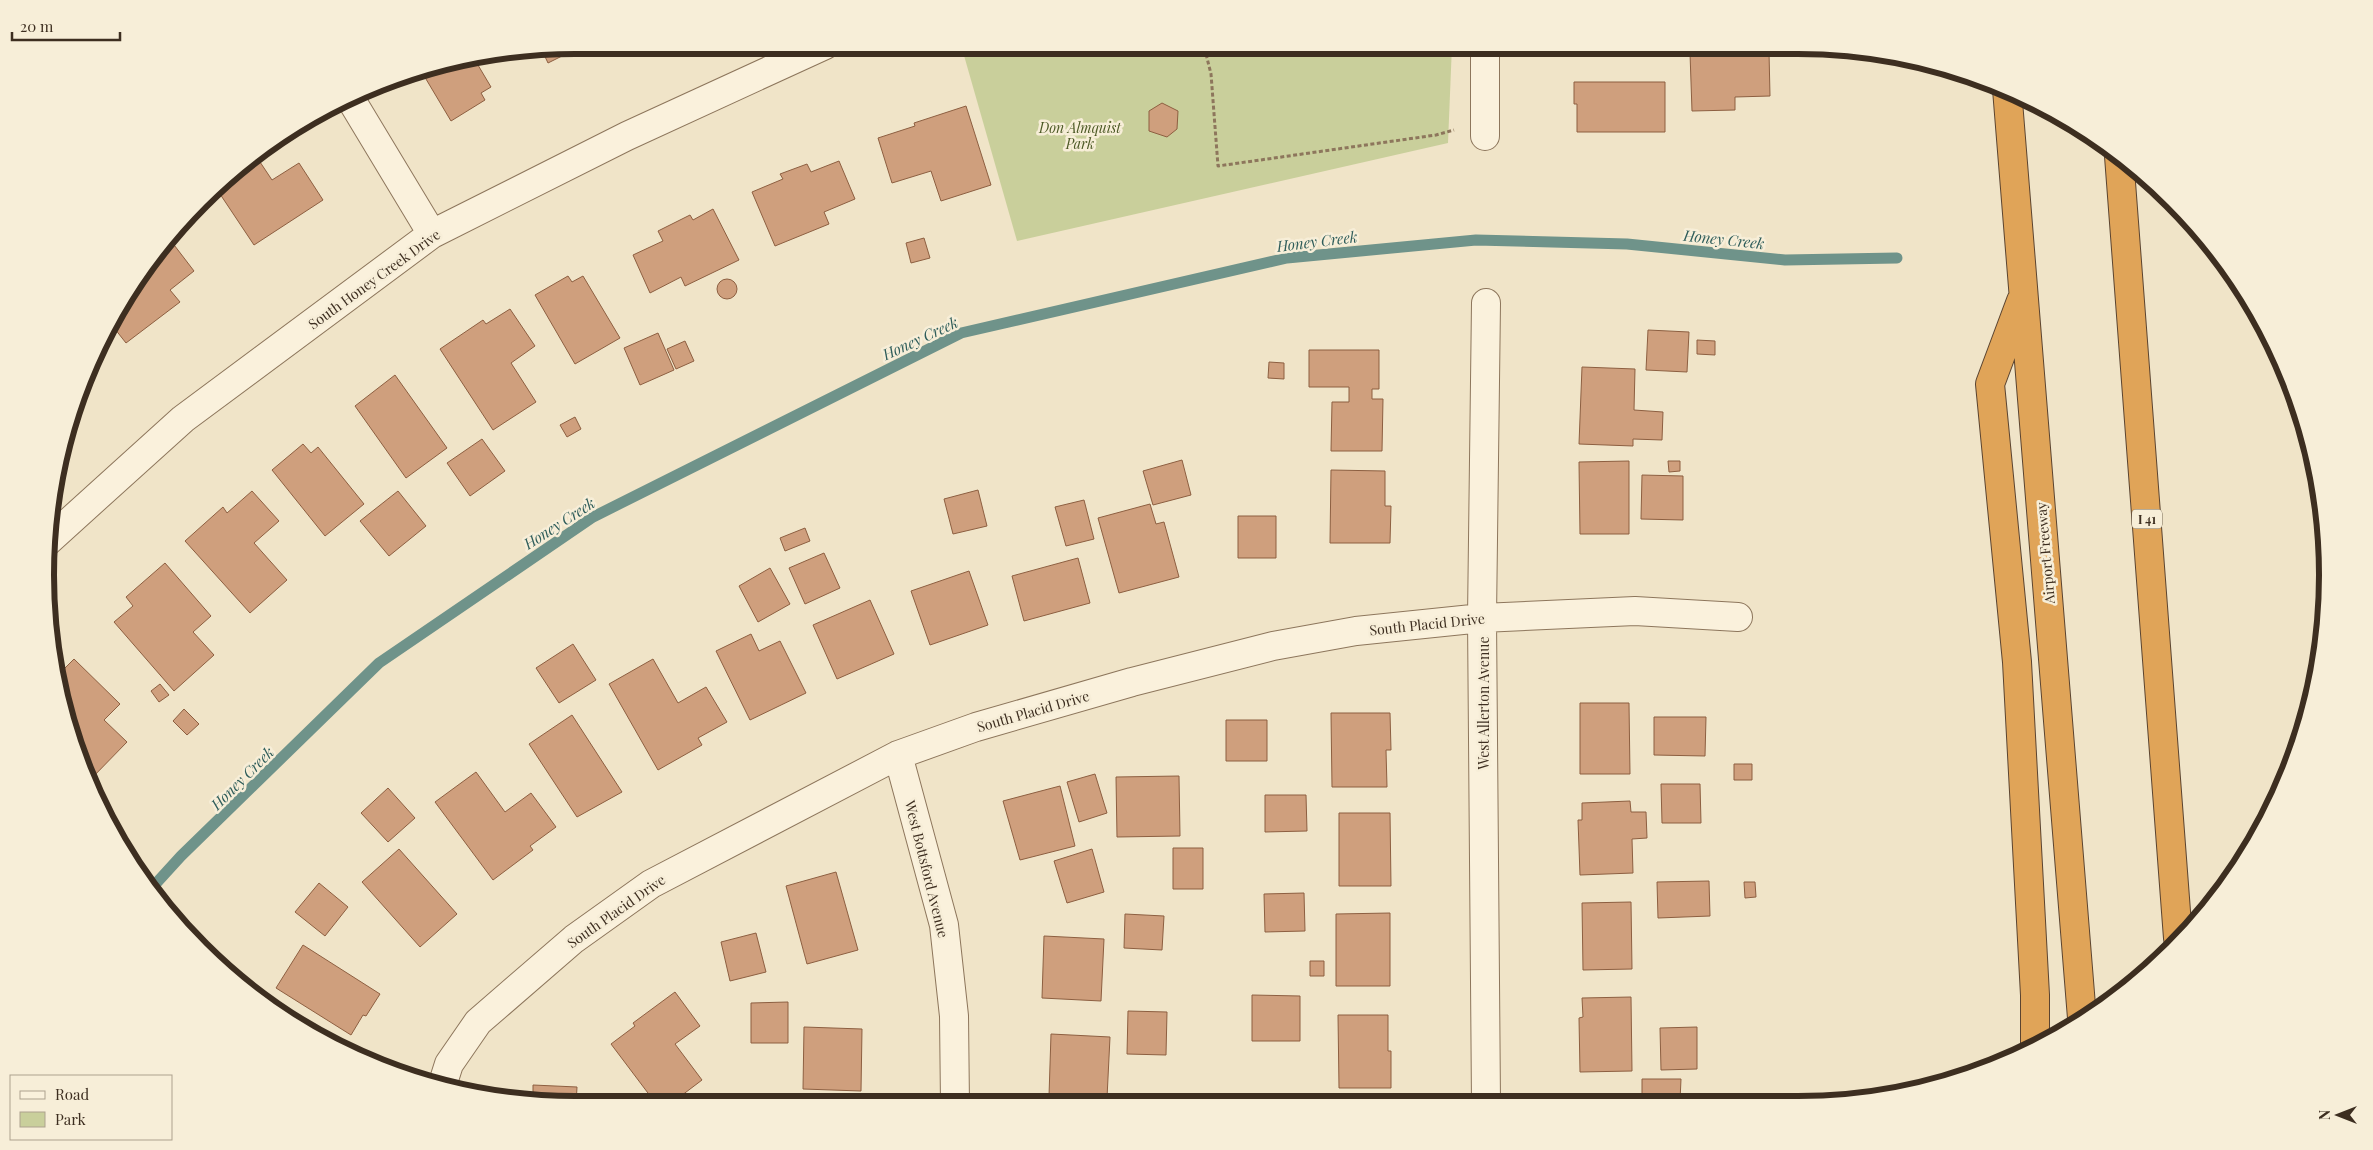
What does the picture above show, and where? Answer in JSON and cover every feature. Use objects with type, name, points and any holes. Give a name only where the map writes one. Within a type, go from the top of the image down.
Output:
[{"type":"highway","name":"Airport Freeway","points":[[2009,99],[2082,1012]]},
{"type":"highway","name":"I 41","points":[[2120,165],[2178,932]]},
{"type":"highway","points":[[2024,292],[1990,384],[2017,662],[2035,995],[2035,1039]]},
{"type":"highway","points":[[2175,882],[2194,914]]},
{"type":"street","name":"South Honey Creek Drive","points":[[56,535],[182,419],[432,234],[627,136],[806,54]]},
{"type":"street","points":[[1485,128],[1486,54]]},
{"type":"street","points":[[353,104],[432,234]]},
{"type":"street","name":"West Allerton Avenue","points":[[1486,303],[1482,618],[1486,1096]]},
{"type":"street","name":"South Placid Drive","points":[[444,1079],[449,1064],[478,1022],[582,934],[651,884],[898,755],[976,726],[1132,682],[1273,646],[1356,631],[1482,618],[1635,611],[1738,617]]},
{"type":"street","name":"West Bottsford Avenue","points":[[898,755],[944,925],[954,1016],[955,1096]]},
{"type":"path","points":[[1206,54],[1211,74],[1218,166],[1485,128]]},
{"type":"green space","name":"Don Almquist Park","points":[[964,54],[1452,54],[1448,143],[1017,241]]},
{"type":"building","points":[[565,54],[548,63],[544,55]]},
{"type":"building","points":[[1690,54],[1769,54],[1770,96],[1735,97],[1735,110],[1692,111]]},
{"type":"building","points":[[477,63],[491,87],[481,93],[485,100],[451,121],[424,76]]},
{"type":"building","points":[[1574,82],[1665,82],[1665,132],[1577,132],[1577,104],[1574,104]]},
{"type":"building","points":[[1162,103],[1178,111],[1177,129],[1167,137],[1149,131],[1149,111]]},
{"type":"building","points":[[966,106],[991,185],[941,201],[931,171],[892,183],[878,138],[915,126],[914,123]]},
{"type":"building","points":[[259,160],[272,180],[299,163],[323,200],[254,245],[220,193]]},
{"type":"building","points":[[839,161],[855,199],[824,212],[829,224],[775,246],[752,192],[783,179],[780,174],[807,164],[811,172]]},
{"type":"building","points":[[713,209],[739,260],[685,286],[681,277],[650,293],[633,255],[663,241],[658,231],[690,215],[693,220]]},
{"type":"building","points":[[924,238],[930,258],[911,263],[906,243]]},
{"type":"building","points":[[173,243],[194,271],[170,290],[180,302],[126,343],[116,330],[142,285]]},
{"type":"building","points":[[568,276],[572,282],[583,276],[620,338],[575,364],[535,295]]},
{"type":"building","points":[[727,279],[734,282],[737,289],[734,296],[727,299],[720,296],[717,289],[720,282]]},
{"type":"building","points":[[510,309],[535,346],[511,363],[536,402],[493,430],[440,349],[483,320],[486,324]]},
{"type":"building","points":[[1648,330],[1689,332],[1687,372],[1646,370]]},
{"type":"building","points":[[658,333],[674,370],[640,385],[624,348]]},
{"type":"building","points":[[1697,340],[1715,341],[1715,355],[1697,354]]},
{"type":"building","points":[[685,341],[694,361],[676,369],[667,349]]},
{"type":"building","points":[[1309,350],[1379,350],[1379,389],[1372,389],[1372,399],[1383,399],[1382,451],[1331,451],[1332,402],[1349,402],[1349,387],[1309,387]]},
{"type":"building","points":[[1269,362],[1284,363],[1284,379],[1268,378]]},
{"type":"building","points":[[1582,367],[1635,369],[1634,410],[1663,412],[1662,440],[1633,439],[1633,446],[1579,444]]},
{"type":"building","points":[[395,375],[447,448],[406,478],[355,406]]},
{"type":"building","points":[[575,417],[581,429],[567,437],[560,425]]},
{"type":"building","points":[[482,439],[505,471],[470,496],[447,463]]},
{"type":"building","points":[[303,444],[311,453],[318,447],[364,504],[325,536],[272,470]]},
{"type":"building","points":[[1182,460],[1191,495],[1153,505],[1143,471]]},
{"type":"building","points":[[1629,461],[1629,534],[1580,534],[1579,462]]},
{"type":"building","points":[[1668,461],[1680,461],[1680,471],[1669,472]]},
{"type":"building","points":[[1331,470],[1385,471],[1385,506],[1391,506],[1390,543],[1330,543]]},
{"type":"building","points":[[1642,475],[1683,476],[1683,520],[1641,519]]},
{"type":"building","points":[[978,490],[987,526],[953,534],[944,499]]},
{"type":"building","points":[[252,491],[279,521],[254,543],[287,580],[250,613],[185,541],[223,507],[227,513]]},
{"type":"building","points":[[398,491],[426,526],[389,556],[360,521]]},
{"type":"building","points":[[1084,500],[1094,539],[1066,546],[1055,507]]},
{"type":"building","points":[[1150,504],[1156,524],[1164,522],[1179,577],[1119,593],[1098,518]]},
{"type":"building","points":[[1238,516],[1276,516],[1276,558],[1238,558]]},
{"type":"building","points":[[805,528],[810,541],[785,551],[780,538]]},
{"type":"building","points":[[824,553],[840,588],[805,604],[789,568]]},
{"type":"building","points":[[1078,558],[1090,603],[1024,621],[1012,576]]},
{"type":"building","points":[[165,563],[211,616],[193,632],[214,655],[174,691],[114,622],[133,606],[126,597]]},
{"type":"building","points":[[770,568],[790,604],[758,622],[739,586]]},
{"type":"building","points":[[969,571],[988,625],[930,645],[911,591]]},
{"type":"building","points":[[870,600],[894,654],[837,679],[813,625]]},
{"type":"building","points":[[751,634],[759,651],[780,641],[806,693],[750,720],[716,651]]},
{"type":"building","points":[[573,644],[596,680],[559,703],[536,668]]},
{"type":"building","points":[[74,659],[120,704],[104,720],[127,742],[94,776],[81,743],[63,670]]},
{"type":"building","points":[[653,659],[678,703],[706,687],[727,722],[698,738],[702,745],[658,770],[609,684]]},
{"type":"building","points":[[160,684],[169,695],[159,702],[151,691]]},
{"type":"building","points":[[1580,703],[1629,703],[1630,774],[1580,774]]},
{"type":"building","points":[[184,709],[199,724],[187,735],[173,721]]},
{"type":"building","points":[[1331,713],[1390,713],[1391,750],[1386,750],[1387,787],[1332,787]]},
{"type":"building","points":[[572,715],[622,792],[577,817],[529,744]]},
{"type":"building","points":[[1654,717],[1706,717],[1705,756],[1654,755]]},
{"type":"building","points":[[1226,720],[1267,720],[1267,761],[1226,761]]},
{"type":"building","points":[[1734,764],[1752,764],[1752,780],[1734,780]]},
{"type":"building","points":[[476,772],[505,812],[531,793],[556,827],[530,846],[533,850],[493,880],[435,802]]},
{"type":"building","points":[[1095,774],[1107,813],[1079,822],[1067,782]]},
{"type":"building","points":[[1179,776],[1180,836],[1117,837],[1116,777]]},
{"type":"building","points":[[1661,784],[1700,784],[1701,823],[1662,823]]},
{"type":"building","points":[[1060,786],[1075,846],[1020,860],[1003,801]]},
{"type":"building","points":[[388,788],[415,818],[388,842],[361,813]]},
{"type":"building","points":[[1265,795],[1306,795],[1307,831],[1265,832]]},
{"type":"building","points":[[1630,801],[1631,812],[1646,812],[1647,838],[1632,839],[1633,873],[1580,875],[1578,820],[1582,820],[1582,803]]},
{"type":"building","points":[[1339,813],[1390,813],[1391,886],[1339,886]]},
{"type":"building","points":[[1173,848],[1203,848],[1203,889],[1173,889]]},
{"type":"building","points":[[399,849],[457,914],[420,947],[362,882]]},
{"type":"building","points":[[1092,849],[1104,892],[1067,903],[1054,861]]},
{"type":"building","points":[[836,872],[858,950],[807,964],[786,886]]},
{"type":"building","points":[[1709,881],[1710,916],[1658,918],[1657,882]]},
{"type":"building","points":[[1744,882],[1755,882],[1756,897],[1745,898]]},
{"type":"building","points":[[319,883],[348,907],[325,936],[295,912]]},
{"type":"building","points":[[1304,893],[1305,931],[1265,932],[1264,894]]},
{"type":"building","points":[[1631,902],[1632,969],[1583,970],[1582,903]]},
{"type":"building","points":[[1390,913],[1390,986],[1336,986],[1336,914]]},
{"type":"building","points":[[1125,914],[1164,916],[1162,950],[1124,948]]},
{"type":"building","points":[[756,933],[766,972],[730,981],[721,942]]},
{"type":"building","points":[[1044,936],[1104,939],[1101,1001],[1042,998]]},
{"type":"building","points":[[303,945],[380,994],[366,1016],[363,1015],[351,1035],[276,988]]},
{"type":"building","points":[[1310,961],[1324,961],[1324,976],[1310,976]]},
{"type":"building","points":[[675,992],[700,1026],[675,1044],[702,1080],[681,1096],[650,1096],[611,1044],[635,1026],[633,1023]]},
{"type":"building","points":[[1252,995],[1300,996],[1300,1041],[1252,1041]]},
{"type":"building","points":[[1631,997],[1632,1071],[1580,1072],[1579,1018],[1583,1017],[1582,998]]},
{"type":"building","points":[[788,1002],[788,1043],[751,1043],[751,1003]]},
{"type":"building","points":[[1128,1011],[1167,1012],[1166,1055],[1127,1054]]},
{"type":"building","points":[[1338,1015],[1388,1015],[1388,1051],[1391,1051],[1391,1088],[1339,1088]]},
{"type":"building","points":[[804,1027],[862,1029],[861,1091],[803,1089]]},
{"type":"building","points":[[1697,1027],[1697,1069],[1661,1070],[1660,1028]]},
{"type":"building","points":[[1051,1034],[1110,1037],[1107,1096],[1049,1096]]},
{"type":"building","points":[[1642,1079],[1681,1079],[1680,1096],[1642,1096]]},
{"type":"building","points":[[533,1085],[577,1087],[576,1096],[533,1094]]},
{"type":"waterway","name":"Honey Creek","points":[[155,884],[181,856],[379,663],[593,517],[961,333],[1287,258],[1476,240],[1627,244],[1785,260],[1897,258]]}]
